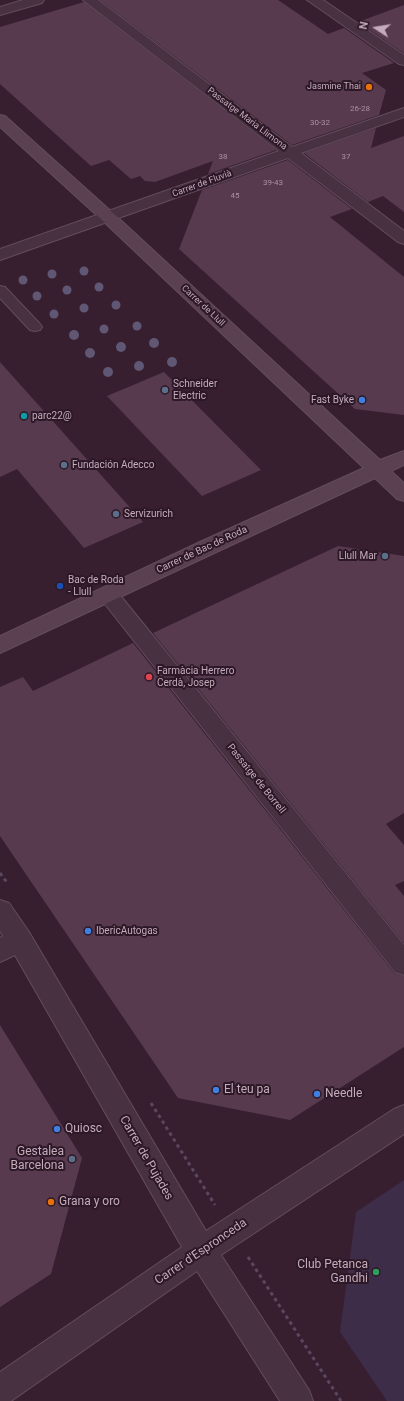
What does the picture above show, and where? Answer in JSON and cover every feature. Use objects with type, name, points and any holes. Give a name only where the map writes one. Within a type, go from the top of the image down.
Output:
[{"type":"street","points":[[0,11],[37,0]]},
{"type":"street","name":"Passatge Maria Llimona","points":[[90,0],[404,239]]},
{"type":"street","points":[[322,1],[404,61]]},
{"type":"street","name":"Carrer de Fluvià","points":[[0,255],[404,112]]},
{"type":"street","name":"Carrer de Llull","points":[[0,119],[108,217],[404,494]]},
{"type":"street","name":"Carrer de Bac de Roda","points":[[0,644],[404,457]]},
{"type":"street","name":"Passatge de Borrell","points":[[108,594],[404,964]]},
{"type":"street","name":"Carrer de Pujades","points":[[0,911],[10,945],[201,1252],[298,1401]]},
{"type":"street","name":"Carrer d'Espronceda","points":[[0,1390],[201,1252],[404,1118]]},
{"type":"lane","points":[[0,290],[35,327]]},
{"type":"path","points":[[306,1348],[341,1401]]},
{"type":"shaded area","name":"Club Petanca Gandhi","points":[[404,1180],[404,1401],[387,1401],[340,1332],[356,1212]]},
{"type":"building","points":[[100,0],[278,0],[328,34],[344,28],[394,63],[362,73],[386,90],[379,115],[292,145]]},
{"type":"building","points":[[84,2],[276,150],[208,174],[213,161],[155,182],[145,181],[140,176],[131,179],[109,160],[91,166],[0,84],[0,27]]},
{"type":"building","points":[[404,5],[404,53],[358,22]]},
{"type":"building","points":[[376,128],[371,148],[404,136],[404,212],[383,196],[368,202],[304,153]]},
{"type":"building","points":[[288,160],[352,209],[330,217],[404,277],[404,415],[355,409],[179,249],[202,190]]},
{"type":"building","name":"parc22@","points":[[0,362],[143,522],[84,548],[17,469],[0,477]]},
{"type":"building","points":[[164,372],[261,470],[202,496],[107,396]]},
{"type":"building","points":[[338,546],[404,556],[404,813],[386,824],[404,845],[404,881],[395,885],[404,896],[404,943],[153,633]]},
{"type":"building","points":[[133,643],[394,973],[404,976],[404,1047],[290,1120],[178,1098],[0,836],[0,687],[23,677],[33,691]]},
{"type":"building","points":[[0,1025],[82,1158],[51,1274],[0,1307]]},
{"type":"place","name":"Jasmine Thai","points":[[369,87]]},
{"type":"place","name":"Schneider Electric","points":[[165,390]]},
{"type":"place","name":"Fast Byke","points":[[362,400]]},
{"type":"place","name":"parc22@","points":[[24,416]]},
{"type":"place","name":"Fundación Adecco","points":[[64,465]]},
{"type":"place","name":"Servizurich","points":[[116,514]]},
{"type":"place","name":"Llull Mar","points":[[385,556]]},
{"type":"place","name":"Bac de Roda - Llull","points":[[60,586]]},
{"type":"place","name":"Farmàcia Herrero Cerdà, Josep","points":[[149,677]]},
{"type":"place","name":"IbericAutogas","points":[[88,931]]},
{"type":"place","name":"El teu pa","points":[[216,1090]]},
{"type":"place","name":"Needle","points":[[317,1094]]},
{"type":"place","name":"Quiosc","points":[[57,1129]]},
{"type":"place","name":"Gestalea Barcelona","points":[[72,1159]]},
{"type":"place","name":"Grana y oro","points":[[51,1202]]},
{"type":"place","name":"Club Petanca Gandhi","points":[[376,1272]]}]
